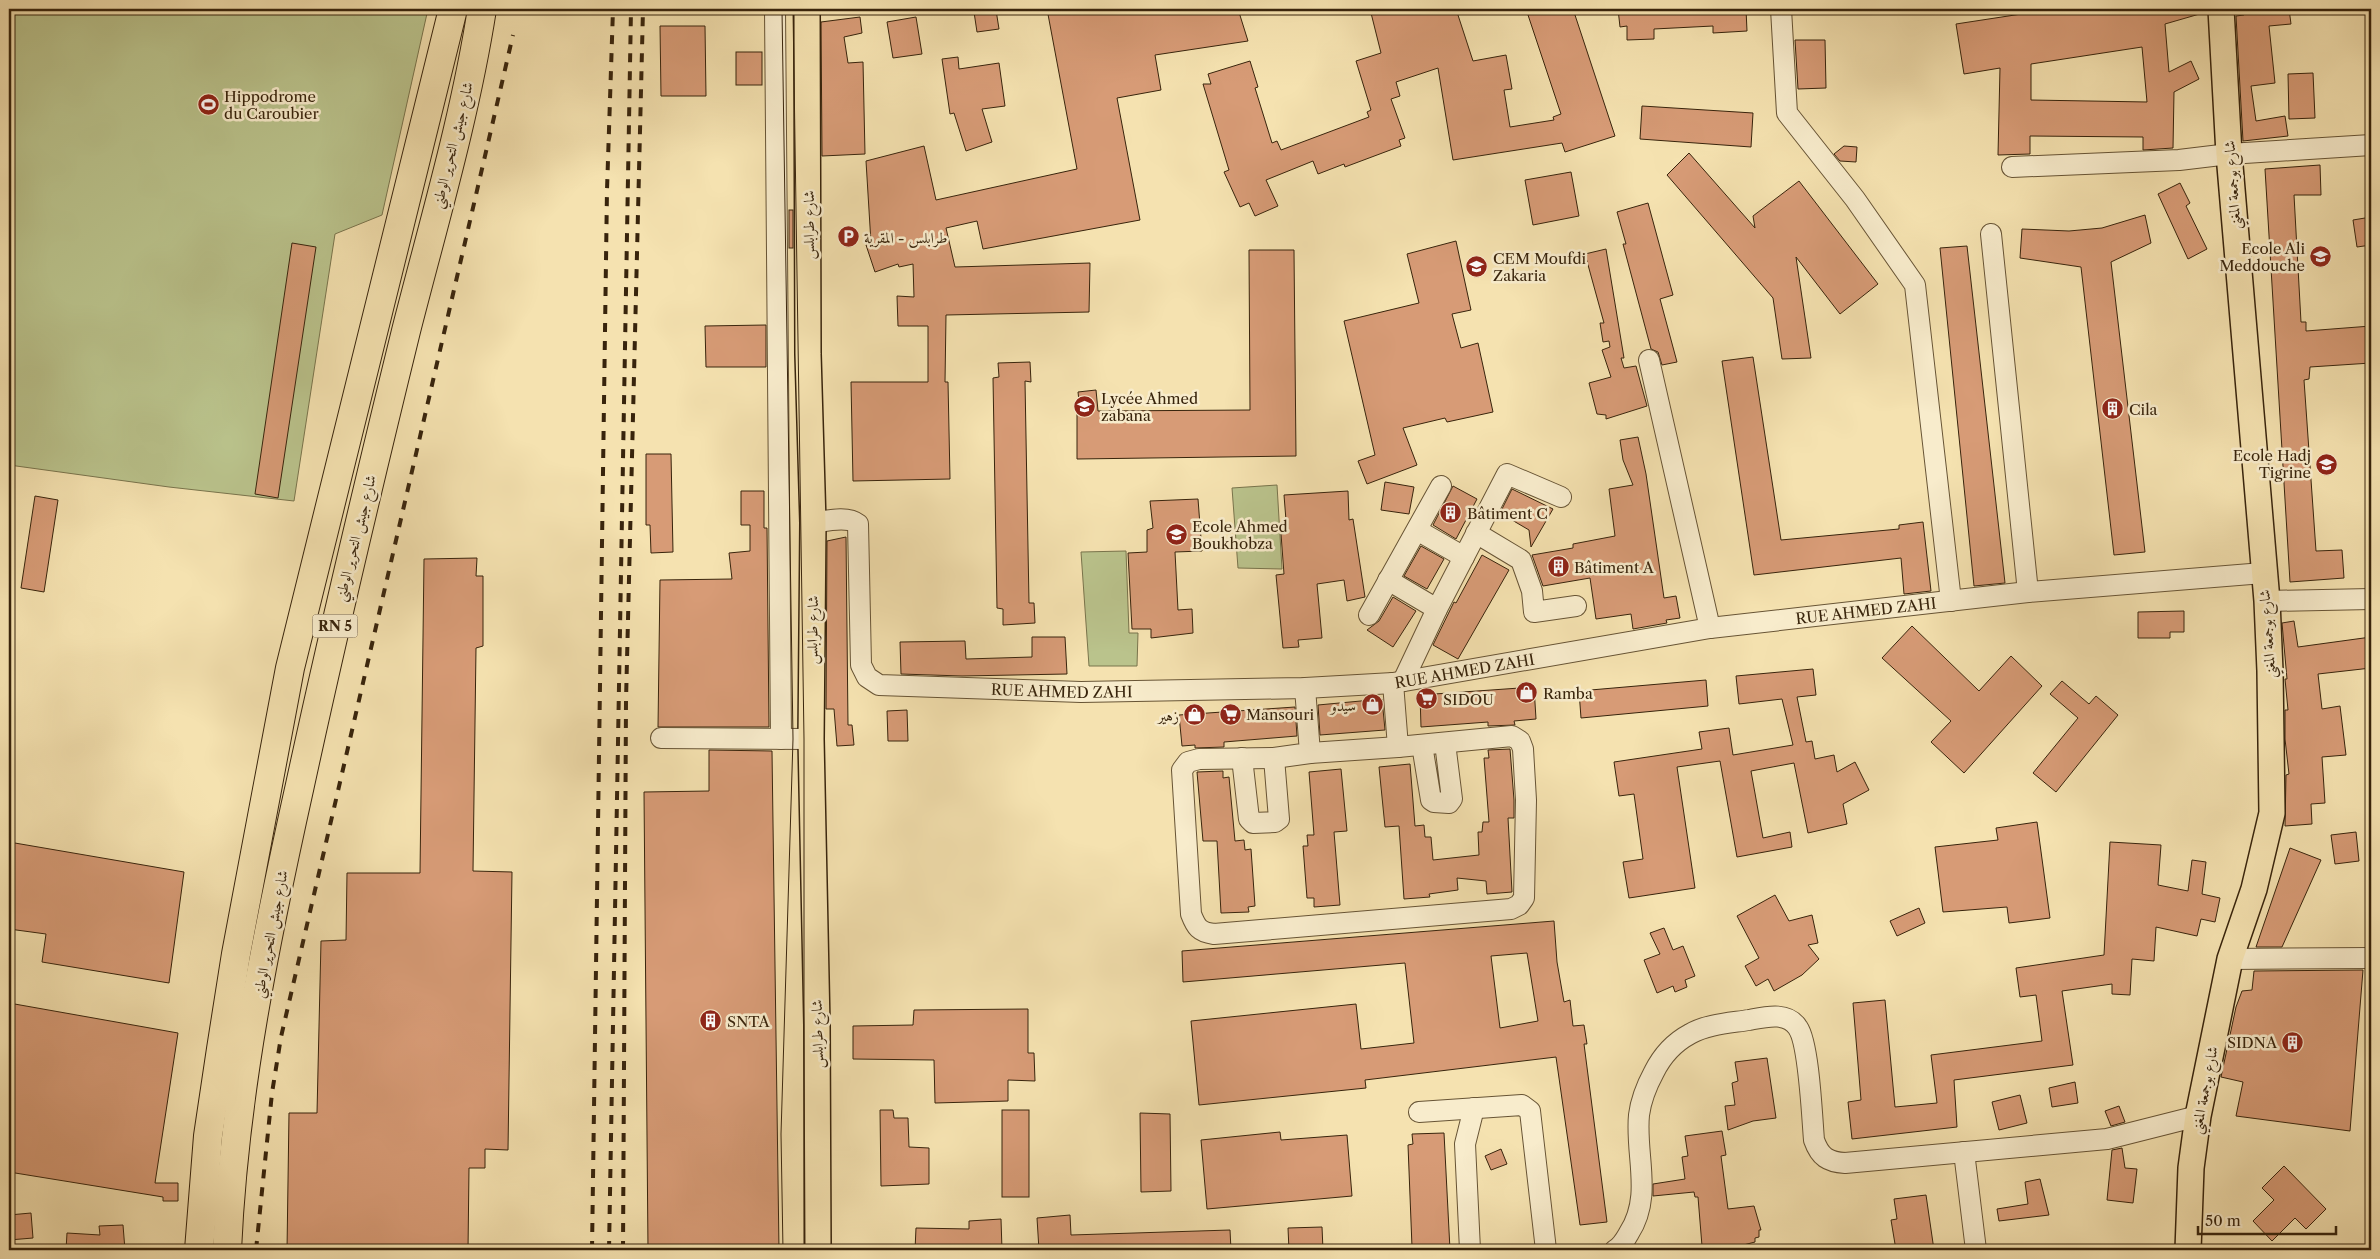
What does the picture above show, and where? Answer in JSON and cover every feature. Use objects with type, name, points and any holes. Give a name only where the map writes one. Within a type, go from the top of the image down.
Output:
[{"type":"highway","name":"شارع جيش التحرير الوطني","points":[[199,1250],[208,1136],[215,1088],[236,954],[290,668],[453,9]]},
{"type":"highway","name":"شارع جيش التحرير الوطني","points":[[227,1250],[237,1140],[265,949],[348,565],[455,135],[475,51],[482,9]]},
{"type":"main road","name":"شارع طرابلس","points":[[807,9],[808,344],[812,523],[810,740],[817,1025],[818,1250]]},
{"type":"main road","name":"شارع بوجمعة المغني","points":[[2188,1250],[2191,1168],[2198,1116],[2230,959],[2254,889],[2272,813],[2267,602],[2263,573],[2229,154],[2221,9]]},
{"type":"street","points":[[775,9],[781,739]]},
{"type":"street","points":[[1782,9],[1787,113],[1855,199],[1915,285],[1951,601]]},
{"type":"street","points":[[2012,167],[2179,160],[2229,154],[2371,145]]},
{"type":"street","points":[[1991,234],[2028,592]]},
{"type":"street","points":[[1649,360],[1710,628]]},
{"type":"street","points":[[1398,748],[1398,682],[1507,474],[1561,497]]},
{"type":"street","points":[[1369,615],[1442,486]]},
{"type":"street","name":"RUE AHMED ZAHI","points":[[812,523],[853,520],[858,524],[861,665],[867,677],[879,685],[1081,692],[1305,688],[1398,682],[1710,628],[2028,592],[2263,573]]},
{"type":"street","points":[[1417,530],[1464,557]]},
{"type":"street","points":[[1476,533],[1521,560],[1532,591],[1534,612],[1576,606]]},
{"type":"street","points":[[1388,580],[1437,609]]},
{"type":"street","points":[[2267,602],[2371,599]]},
{"type":"street","points":[[1305,688],[1310,753]]},
{"type":"street","points":[[1512,736],[1520,741],[1523,749],[1526,800],[1524,898],[1519,905],[1511,909],[1214,934],[1202,933],[1196,926],[1191,914],[1182,770],[1188,762],[1199,759],[1274,758],[1310,753],[1422,745],[1512,736]]},
{"type":"street","points":[[661,738],[810,740]]},
{"type":"street","points":[[1422,745],[1431,800],[1449,803],[1452,799],[1445,743]]},
{"type":"street","points":[[1242,758],[1249,819],[1253,824],[1276,822],[1279,819],[1274,758]]},
{"type":"street","points":[[2230,959],[2371,958]]},
{"type":"street","points":[[1615,1250],[1620,1247],[1636,1222],[1643,1195],[1639,1115],[1646,1088],[1658,1065],[1671,1048],[1691,1033],[1708,1027],[1773,1016],[1789,1020],[1798,1028],[1804,1044],[1814,1140],[1818,1151],[1832,1162],[1845,1163],[2107,1139],[2198,1116]]},
{"type":"street","points":[[1419,1112],[1522,1105],[1530,1111],[1546,1250]]},
{"type":"street","points":[[1470,1250],[1465,1144],[1474,1108]]},
{"type":"street","points":[[1964,1152],[1976,1250]]},
{"type":"green space","points":[[9,9],[428,9],[382,215],[335,234],[294,501],[169,487],[9,465]]},
{"type":"green space","points":[[1277,485],[1282,569],[1238,568],[1232,488]]},
{"type":"green space","points":[[1126,551],[1129,633],[1138,633],[1137,666],[1089,666],[1081,552]]},
{"type":"building","points":[[1047,9],[1238,9],[1248,41],[1155,55],[1161,90],[1117,98],[1140,220],[983,249],[977,221],[946,228],[955,267],[1090,263],[1089,312],[946,315],[945,382],[948,382],[950,479],[853,481],[851,382],[928,382],[928,326],[898,326],[897,296],[914,297],[913,264],[899,267],[898,264],[875,272],[866,245],[871,243],[866,161],[924,146],[936,200],[1077,169]]},
{"type":"building","points":[[1370,9],[1456,9],[1473,61],[1506,55],[1512,89],[1504,90],[1510,127],[1554,120],[1553,117],[1561,114],[1526,9],[1573,9],[1615,136],[1565,152],[1562,143],[1453,160],[1438,68],[1396,82],[1400,96],[1391,99],[1405,138],[1399,140],[1401,146],[1345,167],[1344,164],[1318,174],[1313,161],[1266,180],[1278,206],[1255,216],[1249,203],[1240,207],[1224,172],[1229,170],[1203,84],[1211,84],[1208,74],[1250,61],[1258,87],[1255,88],[1272,143],[1277,141],[1281,150],[1369,117],[1367,112],[1371,110],[1356,61],[1381,53]]},
{"type":"building","points":[[1618,9],[1746,9],[1747,31],[1713,33],[1713,26],[1654,29],[1654,39],[1627,40],[1627,26],[1620,27]]},
{"type":"building","points":[[2054,9],[2203,9],[2203,13],[2165,24],[2169,72],[2191,61],[2199,79],[2174,92],[2173,148],[2143,150],[2143,137],[2030,136],[2030,154],[1998,155],[2000,68],[1964,74],[1956,24]],"holes":[[[2142,47],[2147,102],[2031,100],[2031,64]]]},
{"type":"building","points":[[2243,9],[2289,9],[2291,24],[2269,26],[2275,83],[2251,86],[2256,121],[2285,116],[2288,136],[2243,141],[2236,16],[2244,15]]},
{"type":"building","points":[[996,10],[999,29],[977,32],[974,12]]},
{"type":"building","points":[[860,17],[862,33],[844,37],[848,63],[863,62],[865,154],[822,156],[821,22]]},
{"type":"building","points":[[916,17],[922,54],[893,58],[887,22]]},
{"type":"building","points":[[660,26],[705,26],[706,96],[661,96]]},
{"type":"building","points":[[1795,40],[1825,40],[1826,88],[1798,89]]},
{"type":"building","points":[[736,52],[762,52],[762,85],[736,85]]},
{"type":"building","points":[[958,57],[959,69],[999,63],[1005,106],[982,109],[992,142],[966,151],[954,113],[950,114],[942,59]]},
{"type":"building","points":[[2313,73],[2315,118],[2289,119],[2288,74]]},
{"type":"building","points":[[1642,106],[1753,113],[1751,147],[1640,139]]},
{"type":"building","points":[[1844,146],[1857,147],[1856,162],[1840,161],[1834,154]]},
{"type":"building","points":[[1689,153],[1755,228],[1753,216],[1799,181],[1878,284],[1840,314],[1796,257],[1811,358],[1782,359],[1773,298],[1667,175]]},
{"type":"building","points":[[2320,165],[2321,195],[2294,195],[2301,322],[2306,322],[2306,331],[2371,326],[2371,363],[2310,367],[2309,379],[2304,380],[2316,551],[2342,550],[2344,578],[2290,582],[2265,169]]},
{"type":"building","points":[[1571,172],[1579,216],[1533,225],[1525,180]]},
{"type":"building","points":[[2180,183],[2190,203],[2186,206],[2207,249],[2188,259],[2158,194]]},
{"type":"building","points":[[1648,203],[1673,295],[1660,299],[1677,362],[1662,365],[1658,352],[1651,349],[1623,244],[1626,244],[1617,212]]},
{"type":"building","points":[[789,210],[793,210],[793,248],[789,248]]},
{"type":"building","name":"Cila","points":[[2145,215],[2151,243],[2111,262],[2145,552],[2114,555],[2081,267],[2020,258],[2022,229],[2069,231],[2102,228]]},
{"type":"building","points":[[2371,217],[2371,245],[2357,247],[2353,220]]},
{"type":"building","points":[[1456,241],[1471,310],[1452,314],[1461,348],[1478,343],[1493,412],[1447,422],[1445,418],[1403,428],[1417,465],[1367,484],[1358,461],[1375,455],[1344,321],[1419,303],[1407,254]]},
{"type":"building","points":[[292,243],[316,247],[278,498],[255,494]]},
{"type":"building","points":[[1967,246],[2005,583],[1974,586],[1940,248]]},
{"type":"building","points":[[1606,249],[1624,358],[1621,358],[1624,368],[1636,366],[1647,406],[1606,419],[1606,415],[1597,414],[1589,383],[1611,377],[1602,350],[1610,347],[1609,341],[1603,342],[1600,323],[1604,323],[1585,254]]},
{"type":"building","points":[[1249,250],[1294,250],[1296,456],[1077,459],[1077,411],[1080,411],[1078,392],[1096,390],[1098,411],[1250,410]]},
{"type":"building","points":[[766,325],[766,367],[706,367],[705,326]]},
{"type":"building","points":[[1753,357],[1781,540],[1899,529],[1899,525],[1923,522],[1931,591],[1904,594],[1901,558],[1754,575],[1722,361]]},
{"type":"building","points":[[1030,362],[1031,382],[1025,381],[1029,603],[1034,603],[1035,623],[1003,625],[1003,609],[997,608],[993,378],[999,377],[998,363]]},
{"type":"building","points":[[1638,437],[1646,474],[1664,598],[1676,596],[1680,618],[1666,620],[1667,623],[1633,629],[1631,614],[1596,619],[1590,578],[1543,586],[1532,555],[1573,548],[1573,544],[1615,536],[1609,489],[1633,485],[1623,460],[1620,440]]},
{"type":"building","points":[[646,454],[671,454],[673,552],[651,553],[650,525],[646,525]]},
{"type":"building","points":[[1385,482],[1414,487],[1409,514],[1381,510]]},
{"type":"building","name":"Bâtiment C","points":[[1453,486],[1477,499],[1456,539],[1433,525]]},
{"type":"building","points":[[1512,489],[1553,509],[1531,547],[1529,530],[1500,513]]},
{"type":"building","points":[[741,491],[764,491],[764,528],[767,528],[769,727],[658,727],[660,580],[732,579],[729,553],[750,551],[750,525],[741,525]]},
{"type":"building","points":[[1348,491],[1349,520],[1353,519],[1365,597],[1347,601],[1344,580],[1317,584],[1322,638],[1298,640],[1299,647],[1283,648],[1276,575],[1284,574],[1281,534],[1287,533],[1284,495]]},
{"type":"building","points":[[35,496],[58,500],[44,592],[21,588]]},
{"type":"building","points":[[1198,499],[1202,551],[1175,552],[1178,610],[1192,609],[1193,633],[1151,638],[1151,629],[1132,629],[1128,553],[1147,552],[1147,530],[1153,528],[1150,501]]},
{"type":"building","points":[[846,537],[848,725],[852,725],[854,745],[837,746],[834,709],[826,709],[827,541]]},
{"type":"building","points":[[1421,546],[1444,559],[1427,589],[1404,576]]},
{"type":"building","points":[[1482,555],[1509,570],[1458,659],[1433,645],[1454,602],[1456,603]]},
{"type":"building","points":[[477,558],[476,576],[483,576],[483,646],[476,648],[473,871],[512,872],[508,1150],[485,1149],[485,1168],[469,1168],[468,1250],[287,1250],[289,1113],[317,1113],[321,941],[346,940],[347,873],[420,873],[424,559]]},
{"type":"building","points":[[1393,597],[1416,611],[1393,647],[1367,630],[1379,621]]},
{"type":"building","points":[[2184,611],[2184,632],[2170,632],[2170,638],[2138,638],[2138,612]]},
{"type":"building","points":[[2294,621],[2298,647],[2371,637],[2371,668],[2318,674],[2322,709],[2340,706],[2346,755],[2322,757],[2325,803],[2311,804],[2312,824],[2285,826],[2286,775],[2289,774],[2285,739],[2285,710],[2288,710],[2285,679],[2287,679],[2282,623]]},
{"type":"building","points":[[1912,626],[1979,691],[2011,656],[2042,686],[1964,773],[1931,742],[1951,721],[1882,658]]},
{"type":"building","points":[[1032,637],[1065,637],[1067,674],[962,676],[901,674],[900,642],[965,641],[966,659],[1032,657]]},
{"type":"building","points":[[1813,669],[1816,695],[1797,697],[1806,742],[1812,741],[1815,759],[1834,755],[1837,772],[1855,762],[1869,790],[1843,804],[1847,824],[1808,833],[1794,763],[1751,771],[1763,838],[1790,832],[1792,847],[1737,857],[1720,761],[1677,767],[1695,888],[1629,898],[1623,862],[1643,859],[1634,794],[1619,796],[1614,762],[1702,749],[1699,732],[1729,728],[1733,755],[1793,745],[1782,699],[1739,704],[1736,676]]},
{"type":"building","points":[[1706,680],[1708,706],[1581,718],[1579,691]]},
{"type":"building","points":[[2062,681],[2089,704],[2096,696],[2118,715],[2056,792],[2033,773],[2078,718],[2050,694]]},
{"type":"building","points":[[1534,687],[1536,719],[1514,721],[1515,725],[1488,726],[1488,722],[1421,727],[1420,695]]},
{"type":"building","points":[[1382,699],[1385,730],[1320,735],[1318,705]]},
{"type":"building","points":[[1295,707],[1297,736],[1224,742],[1224,747],[1195,748],[1195,745],[1182,746],[1179,715]]},
{"type":"building","points":[[907,710],[908,741],[888,741],[887,711]]},
{"type":"building","points":[[1510,749],[1514,800],[1514,818],[1508,818],[1512,892],[1487,894],[1486,881],[1457,878],[1458,890],[1429,894],[1430,897],[1404,899],[1399,826],[1385,827],[1379,767],[1410,764],[1415,826],[1424,825],[1425,837],[1431,837],[1433,860],[1479,855],[1478,832],[1482,832],[1483,822],[1489,822],[1484,758],[1489,758],[1488,750]]},
{"type":"building","name":"SNTA","points":[[709,750],[772,751],[779,1250],[648,1250],[644,792],[709,791]]},
{"type":"building","points":[[1341,769],[1347,831],[1334,832],[1340,905],[1314,907],[1314,898],[1307,898],[1303,846],[1308,846],[1307,835],[1314,835],[1309,772]]},
{"type":"building","points":[[1223,771],[1223,778],[1229,777],[1235,841],[1244,840],[1245,850],[1251,849],[1255,906],[1248,907],[1249,912],[1221,913],[1217,841],[1203,841],[1197,772]]},
{"type":"building","points":[[2037,822],[2050,918],[2009,923],[2007,907],[1943,912],[1935,847],[1998,840],[1996,828]]},
{"type":"building","points":[[2356,832],[2359,861],[2335,864],[2331,835]]},
{"type":"building","points":[[9,842],[184,872],[169,983],[42,962],[46,934],[9,929]]},
{"type":"building","points":[[2110,842],[2161,845],[2158,885],[2188,891],[2192,860],[2206,862],[2202,894],[2220,898],[2215,922],[2201,919],[2197,936],[2156,927],[2154,961],[2132,959],[2130,995],[2112,994],[2112,984],[2062,991],[2073,1065],[1954,1080],[1957,1127],[1852,1139],[1848,1102],[1861,1100],[1853,1003],[1885,1000],[1895,1107],[1937,1103],[1931,1055],[2042,1041],[2036,995],[2020,997],[2016,968],[2104,955]]},
{"type":"building","points":[[2290,848],[2321,860],[2282,947],[2256,947]]},
{"type":"building","points":[[1775,895],[1789,921],[1812,915],[1818,943],[1808,945],[1819,959],[1802,975],[1774,991],[1768,979],[1756,986],[1745,966],[1759,958],[1737,916]]},
{"type":"building","points":[[1919,908],[1925,923],[1897,936],[1890,921]]},
{"type":"building","points":[[1554,921],[1557,962],[1564,1002],[1570,1000],[1573,1026],[1584,1025],[1587,1044],[1584,1044],[1607,1222],[1580,1225],[1556,1057],[1365,1080],[1366,1088],[1199,1105],[1191,1021],[1356,1004],[1361,1049],[1414,1043],[1405,963],[1183,982],[1182,951]],"holes":[[[1527,953],[1538,1021],[1500,1028],[1491,956]]]},
{"type":"building","points":[[1664,928],[1673,950],[1683,946],[1695,976],[1685,980],[1687,987],[1675,992],[1673,986],[1657,993],[1644,960],[1660,954],[1650,933]]},
{"type":"building","name":"SIDNA","points":[[2363,970],[2350,1131],[2236,1116],[2243,1082],[2221,1077],[2236,1007],[2242,991],[2252,990],[2254,971]]},
{"type":"building","points":[[9,1003],[178,1033],[155,1183],[178,1183],[178,1201],[163,1201],[163,1197],[9,1172]]},
{"type":"building","points":[[1028,1009],[1028,1053],[1034,1053],[1035,1081],[1008,1080],[1008,1101],[935,1103],[934,1060],[853,1059],[853,1026],[913,1025],[914,1010]]},
{"type":"building","points":[[1767,1058],[1776,1118],[1753,1121],[1728,1130],[1725,1106],[1735,1105],[1732,1083],[1738,1081],[1735,1062]]},
{"type":"building","points":[[2075,1082],[2078,1103],[2052,1107],[2049,1088]]},
{"type":"building","points":[[2020,1095],[2027,1123],[1999,1130],[1992,1102]]},
{"type":"building","points":[[2119,1106],[2125,1122],[2111,1126],[2105,1111]]},
{"type":"building","points":[[880,1110],[893,1110],[894,1118],[908,1118],[909,1147],[929,1148],[929,1184],[881,1186]]},
{"type":"building","points":[[1002,1110],[1029,1110],[1029,1197],[1002,1197]]},
{"type":"building","points":[[1140,1113],[1170,1114],[1171,1191],[1141,1192]]},
{"type":"building","points":[[1722,1131],[1726,1155],[1721,1156],[1728,1209],[1754,1206],[1761,1230],[1759,1230],[1759,1237],[1755,1238],[1755,1242],[1720,1250],[1720,1245],[1702,1246],[1698,1197],[1695,1197],[1694,1192],[1653,1196],[1653,1184],[1685,1179],[1682,1157],[1688,1156],[1685,1136]]},
{"type":"building","points":[[1280,1132],[1281,1140],[1347,1135],[1352,1196],[1207,1209],[1201,1140]]},
{"type":"building","points":[[1444,1133],[1450,1250],[1418,1250],[1418,1246],[1412,1247],[1408,1145],[1413,1144],[1412,1134]]},
{"type":"building","points":[[2122,1148],[2125,1168],[2137,1169],[2133,1203],[2107,1200],[2112,1150]]},
{"type":"building","points":[[1501,1149],[1507,1164],[1491,1170],[1485,1156]]},
{"type":"building","points":[[2284,1166],[2326,1209],[2306,1229],[2295,1218],[2272,1241],[2253,1221],[2274,1200],[2262,1188]]},
{"type":"building","points":[[2040,1179],[2049,1215],[1999,1221],[1997,1209],[2028,1204],[2025,1182]]},
{"type":"building","points":[[1926,1195],[1934,1250],[1896,1250],[1891,1220],[1897,1219],[1894,1199]]},
{"type":"building","points":[[31,1213],[33,1238],[9,1240],[9,1215]]},
{"type":"building","points":[[1070,1215],[1071,1235],[1230,1230],[1231,1250],[1039,1250],[1037,1218]]},
{"type":"building","points":[[1001,1219],[1002,1250],[915,1250],[916,1228],[969,1229],[969,1221]]},
{"type":"building","points":[[123,1225],[125,1250],[66,1250],[67,1233],[100,1235],[99,1226]]},
{"type":"building","points":[[1322,1227],[1323,1250],[1289,1250],[1288,1228]]},
{"type":"tram line","points":[[782,9],[793,739],[781,1134],[783,1250]]},
{"type":"tram line","points":[[793,9],[804,739],[804,1250]]},
{"type":"railway","points":[[592,1250],[607,190],[613,9]]},
{"type":"railway","points":[[609,1250],[631,9]]},
{"type":"railway","points":[[623,1250],[626,701],[643,9]]},
{"type":"railway","points":[[256,1250],[272,1093],[281,1037],[513,35]]},
{"type":"place","name":"Hippodrome du Caroubier","points":[[208,105]]},
{"type":"place","name":"طرابلس - المقرية","points":[[848,237]]},
{"type":"place","name":"Ecole Ali Meddouche","points":[[2321,257]]},
{"type":"place","name":"CEM Moufdi Zakaria","points":[[1477,267]]},
{"type":"place","name":"Lycée Ahmed zabana","points":[[1085,407]]},
{"type":"place","name":"Cila","points":[[2113,409]]},
{"type":"place","name":"Ecole Hadj Tigrine","points":[[2327,464]]},
{"type":"place","name":"Bâtiment C","points":[[1451,513]]},
{"type":"place","name":"Ecole Ahmed Boukhobza","points":[[1176,535]]},
{"type":"place","name":"Bâtiment A","points":[[1558,567]]},
{"type":"place","name":"Ramba","points":[[1527,693]]},
{"type":"place","name":"SIDOU","points":[[1427,699]]},
{"type":"place","name":"سيدو","points":[[1372,705]]},
{"type":"place","name":"Mansouri","points":[[1230,714]]},
{"type":"place","name":"زهير","points":[[1195,715]]},
{"type":"place","name":"SNTA","points":[[711,1021]]},
{"type":"place","name":"SIDNA","points":[[2293,1042]]}]
